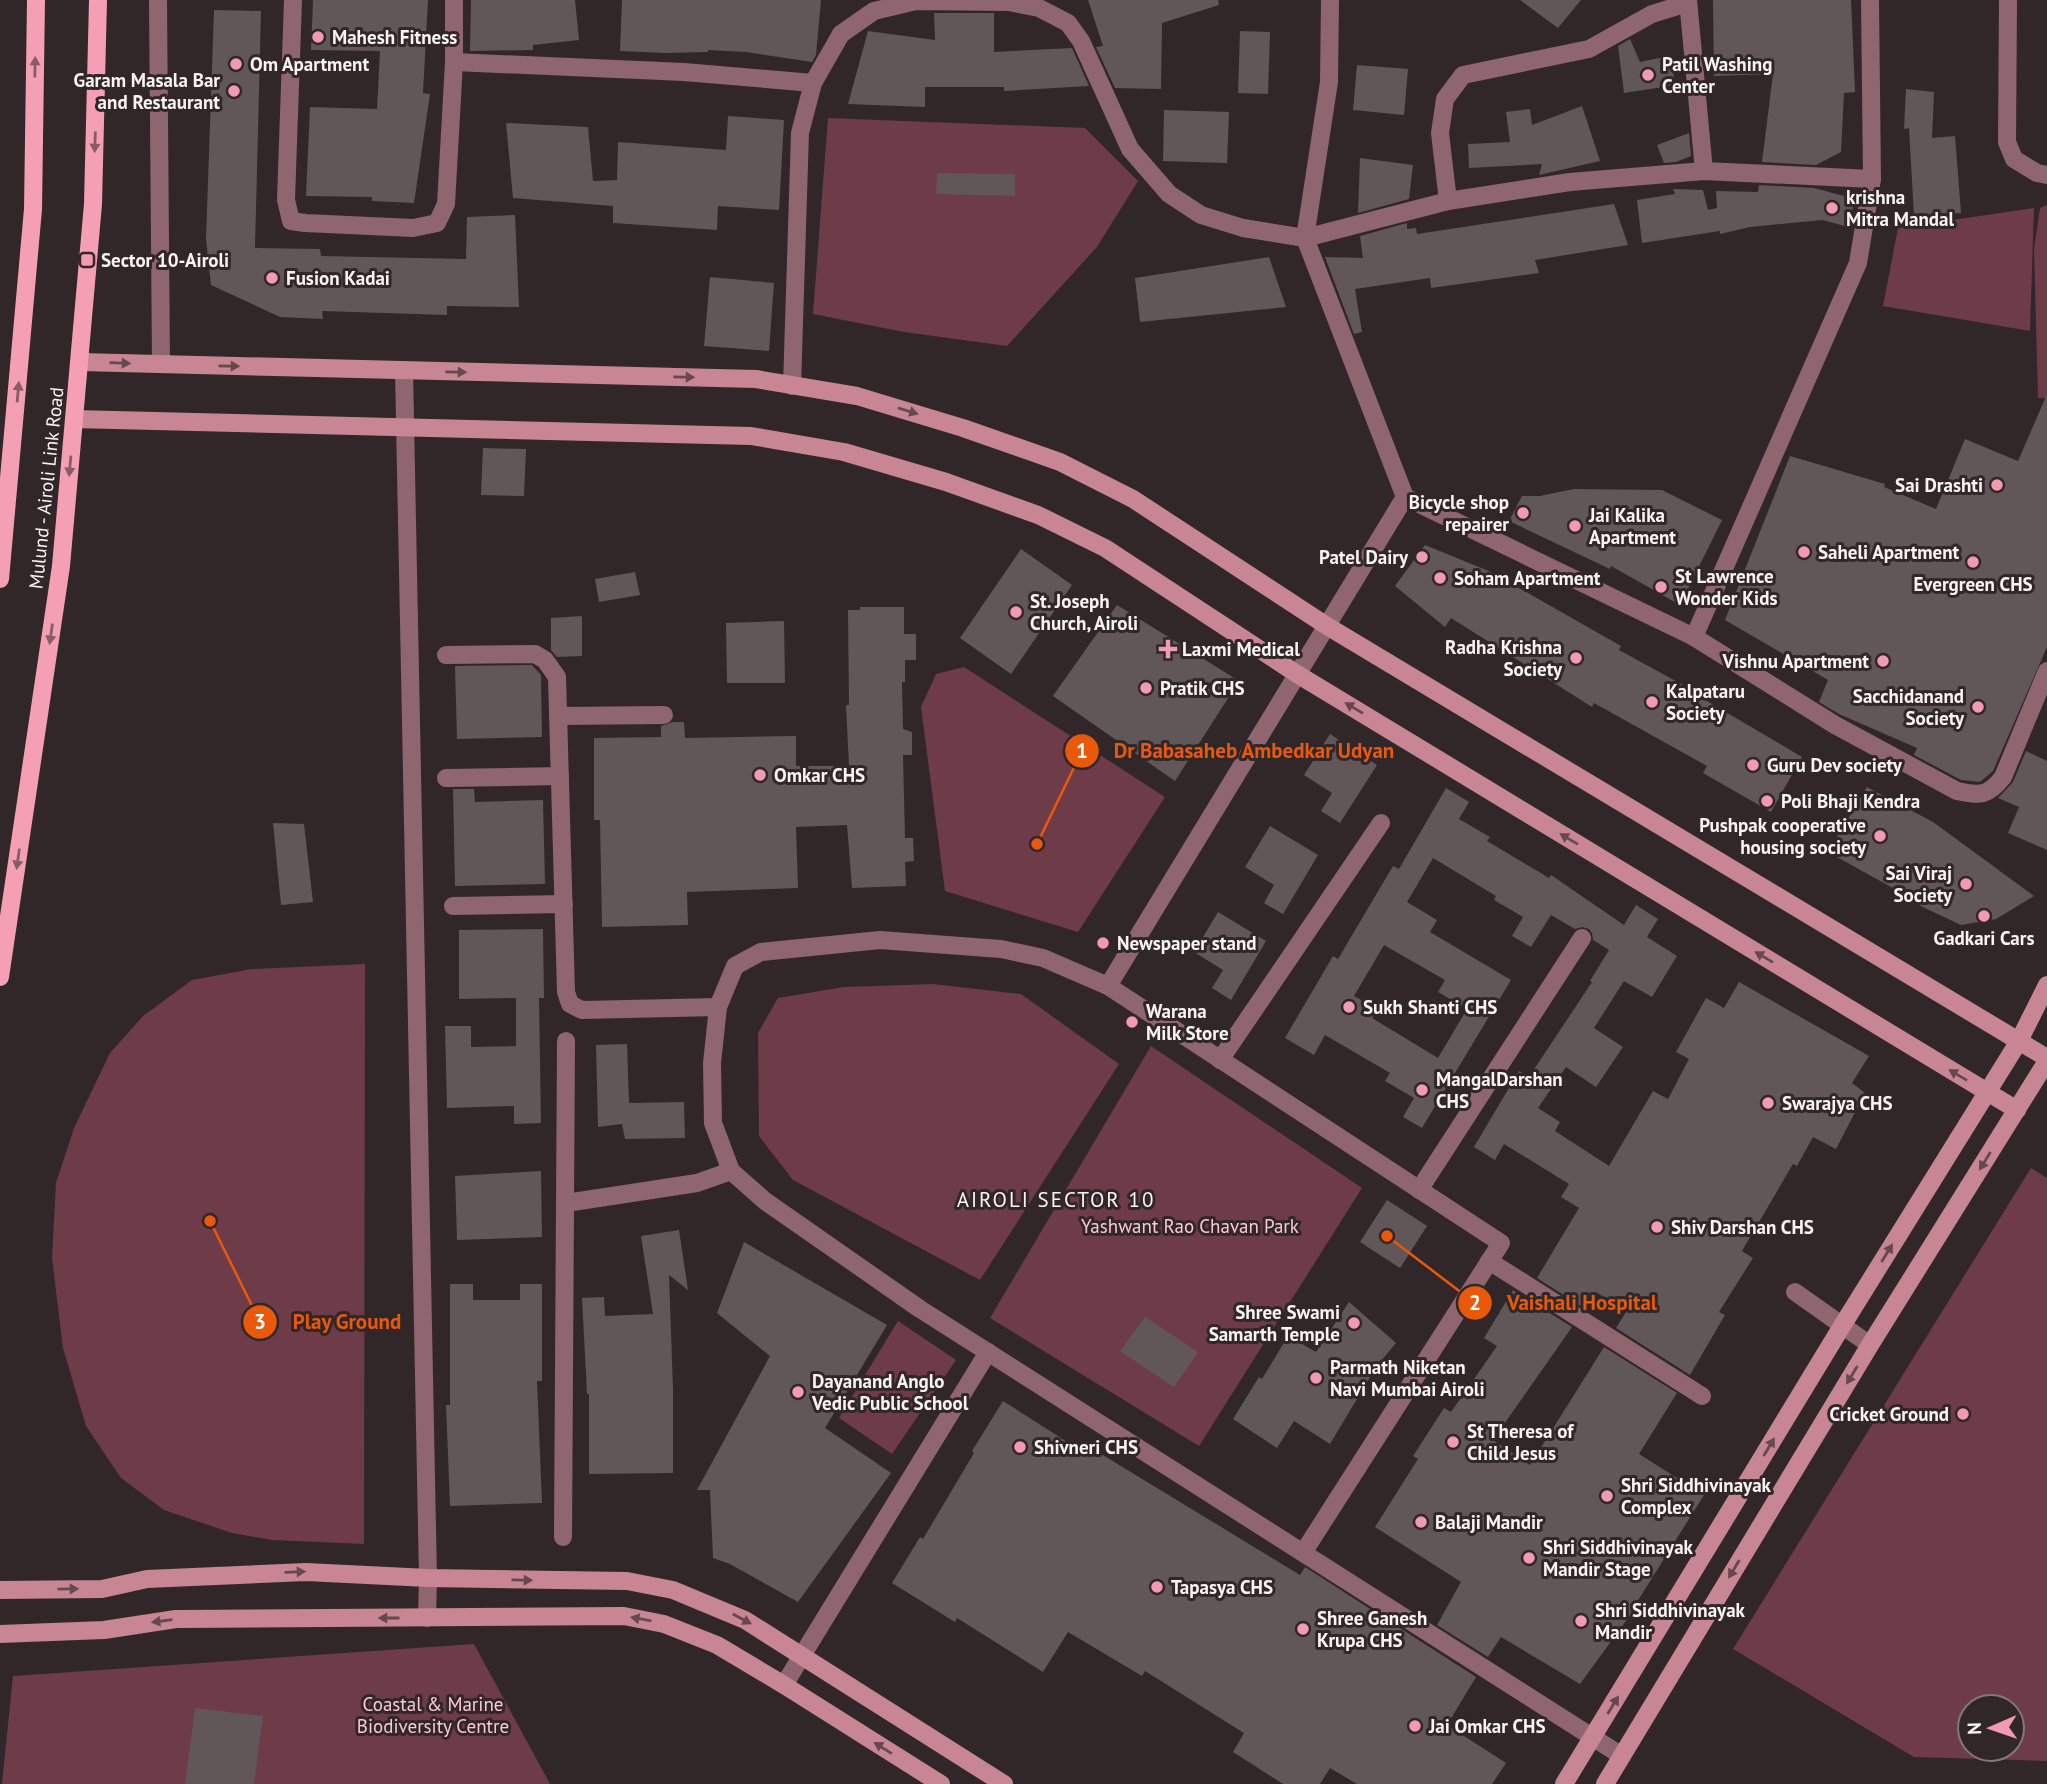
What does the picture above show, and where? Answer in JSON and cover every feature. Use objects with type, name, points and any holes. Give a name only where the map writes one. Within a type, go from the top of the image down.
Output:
[{"type":"main road","name":"Mulund - Airoli Link Road","points":[[0,579],[33,209],[36,0]]},
{"type":"main road","name":"Mulund - Airoli Link Road","points":[[0,977],[61,566],[93,204],[99,0]]},
{"type":"street","points":[[158,0],[161,364]]},
{"type":"street","points":[[293,0],[286,200],[291,221],[413,228],[437,223],[446,204],[454,62],[454,0]]},
{"type":"street","points":[[1330,0],[1329,82],[1305,238],[1405,497],[1694,638],[1835,725],[1957,791],[1987,793],[2003,777],[2047,671]]},
{"type":"street","points":[[1694,638],[1858,263],[1872,179],[1870,0]]},
{"type":"street","points":[[2008,0],[2007,142],[2014,159],[2037,173],[2047,175]]},
{"type":"street","points":[[792,386],[800,133],[813,83],[841,34],[871,6],[916,1],[1009,2],[1039,8],[1068,23],[1081,41],[1130,149],[1170,194],[1202,215],[1243,228],[1305,238],[1448,201],[1570,181],[1704,171],[1872,179]]},
{"type":"street","points":[[1448,201],[1440,134],[1445,99],[1463,75],[1589,49],[1652,14],[1688,2],[1704,171]]},
{"type":"street","points":[[454,62],[684,72],[813,83]]},
{"type":"street","points":[[80,362],[756,379],[857,396],[963,428],[1060,462],[1133,499],[1327,626],[2047,1060],[1870,1345],[1605,1784]]},
{"type":"street","points":[[404,370],[427,1618]]},
{"type":"street","points":[[74,419],[751,436],[844,452],[946,482],[1038,515],[1096,543],[1297,674],[2017,1110]]},
{"type":"street","points":[[1108,986],[1405,497]]},
{"type":"street","points":[[446,655],[535,654],[545,660],[557,677],[566,992],[569,1004],[582,1010],[718,1007]]},
{"type":"street","points":[[558,716],[664,715]]},
{"type":"street","points":[[446,778],[560,776]]},
{"type":"street","points":[[1220,1060],[1381,823]]},
{"type":"street","points":[[453,906],[564,904]]},
{"type":"street","points":[[1419,1190],[1581,938]]},
{"type":"street","points":[[1303,1553],[1501,1243],[1108,986],[1043,958],[1001,948],[880,940],[761,952],[735,967],[718,1007],[712,1063],[713,1123],[731,1171],[765,1201],[920,1309],[1593,1738],[1622,1756]]},
{"type":"street","points":[[1564,1784],[1842,1326],[2019,1041],[2047,985]]},
{"type":"street","points":[[563,1537],[566,1041]]},
{"type":"street","points":[[566,1202],[697,1183],[731,1171]]},
{"type":"street","points":[[1489,1261],[1702,1396]]},
{"type":"street","points":[[1795,1292],[1870,1345]]},
{"type":"street","points":[[784,1685],[988,1352]]},
{"type":"street","points":[[0,1590],[102,1589],[147,1579],[306,1572],[428,1578],[627,1581],[673,1590],[745,1620],[1004,1784]]},
{"type":"street","points":[[0,1634],[104,1630],[176,1619],[624,1616],[664,1624],[717,1645],[941,1784]]},
{"type":"green space","points":[[828,118],[1085,128],[1138,181],[1097,247],[1007,346],[904,332],[813,314]]},
{"type":"green space","points":[[2047,205],[2047,398],[2038,398],[2034,249],[2040,208]]},
{"type":"green space","points":[[2034,208],[2030,331],[1883,306],[1898,228]]},
{"type":"green space","points":[[964,667],[1165,797],[1078,932],[945,891],[921,707],[936,674]]},
{"type":"green space","points":[[365,964],[364,1544],[272,1540],[232,1533],[164,1510],[121,1478],[86,1426],[63,1348],[52,1258],[56,1183],[74,1128],[110,1053],[143,1016],[192,980],[252,969]]},
{"type":"green space","points":[[933,984],[1021,994],[1119,1064],[980,1280],[793,1180],[759,1136],[758,1033],[778,998],[844,987]]},
{"type":"green space","name":"Yashwant Rao Chavan Park","points":[[1151,1046],[1362,1188],[1199,1446],[990,1318]]},
{"type":"green space","name":"Cricket Ground","points":[[2031,1168],[2047,1178],[2047,1761],[2026,1760],[2026,1693],[1956,1693],[1956,1758],[1914,1757],[1733,1649]]},
{"type":"green space","points":[[898,1321],[956,1360],[892,1454],[839,1418]]},
{"type":"green space","name":"Coastal & Marine Biodiversity Centre","points":[[474,1644],[550,1784],[2,1784],[13,1676]]},
{"type":"building","points":[[313,0],[428,0],[423,93],[430,94],[414,203],[372,201],[372,197],[306,196],[310,107],[377,109],[380,51],[311,50]]},
{"type":"building","points":[[471,0],[575,0],[579,40],[533,45],[533,50],[470,51]]},
{"type":"building","points":[[622,0],[821,0],[816,55],[812,62],[746,52],[620,51]]},
{"type":"building","points":[[1088,0],[1218,0],[1219,5],[1162,23],[1161,89],[1115,88],[1096,47],[1103,46]]},
{"type":"building","points":[[1520,0],[1581,0],[1558,28]]},
{"type":"building","points":[[1713,0],[1851,0],[1855,92],[1844,93],[1841,152],[1816,165],[1762,162],[1773,74],[1714,76]]},
{"type":"building","points":[[214,10],[261,11],[255,248],[320,249],[321,256],[466,259],[467,217],[515,215],[519,307],[447,306],[447,315],[322,311],[323,319],[280,317],[211,285],[206,239]]},
{"type":"building","points":[[934,13],[994,13],[994,52],[1072,48],[1089,86],[1004,91],[1004,87],[925,87],[925,107],[848,104],[868,31],[935,40]]},
{"type":"building","points":[[1240,31],[1270,32],[1268,94],[1238,93]]},
{"type":"building","name":"Patil Washing Center","points":[[1630,39],[1640,62],[1669,56],[1676,85],[1624,93],[1618,46]]},
{"type":"building","points":[[1357,65],[1408,69],[1404,115],[1353,110]]},
{"type":"building","points":[[1906,89],[1934,92],[1932,138],[1955,136],[1961,213],[1914,216],[1909,128],[1904,129]]},
{"type":"building","points":[[1582,106],[1600,161],[1539,175],[1542,164],[1469,168],[1468,144],[1510,142],[1506,112],[1530,109],[1532,125]]},
{"type":"building","points":[[1164,110],[1229,112],[1227,163],[1163,161]]},
{"type":"building","points":[[728,116],[784,120],[779,210],[718,206],[717,230],[613,223],[613,206],[513,198],[506,123],[588,127],[593,181],[617,180],[618,142],[726,150]]},
{"type":"building","points":[[1689,133],[1691,156],[1664,163],[1657,145]]},
{"type":"building","points":[[1360,158],[1413,165],[1409,199],[1358,213]]},
{"type":"building","points":[[937,173],[1015,174],[1015,196],[936,194]]},
{"type":"building","points":[[1759,185],[1814,188],[1855,199],[1848,227],[1823,220],[1750,227],[1720,234],[1720,231],[1642,243],[1637,200],[1675,194],[1673,189],[1703,190],[1708,210],[1717,208],[1716,191],[1758,192]]},
{"type":"building","points":[[1614,204],[1628,245],[1535,260],[1539,273],[1431,288],[1430,278],[1355,289],[1362,332],[1354,334],[1325,257],[1363,258],[1360,236],[1407,223],[1407,229],[1416,228],[1417,234]]},
{"type":"building","points":[[1269,257],[1286,307],[1140,322],[1135,278]]},
{"type":"building","points":[[710,277],[774,283],[769,351],[704,346]]},
{"type":"building","points":[[2047,394],[2047,647],[1993,771],[1980,782],[1961,780],[1914,755],[1917,748],[1839,714],[1819,702],[1828,680],[1725,620],[1790,456],[1885,484],[1884,487],[1936,509],[1965,439],[2018,461]]},
{"type":"building","points":[[483,448],[526,449],[524,496],[481,495]]},
{"type":"building","points":[[1574,489],[1662,490],[1722,520],[1680,605],[1611,566],[1610,569],[1509,521],[1522,496],[1540,496]]},
{"type":"building","points":[[1425,545],[1491,572],[1621,646],[1619,650],[1703,696],[1702,698],[1802,757],[1771,812],[1703,773],[1707,766],[1594,703],[1592,707],[1451,618],[1445,627],[1395,586]]},
{"type":"building","name":"St. Joseph Church, Airoli","points":[[1021,549],[1072,585],[1011,674],[960,638]]},
{"type":"building","points":[[635,572],[640,595],[599,602],[595,579]]},
{"type":"building","name":"Pratik CHS","points":[[1117,605],[1239,681],[1175,781],[1053,696]]},
{"type":"building","points":[[860,607],[904,607],[904,634],[916,634],[916,660],[905,660],[905,682],[902,682],[903,729],[912,732],[912,755],[903,755],[905,838],[913,838],[914,861],[905,862],[906,886],[852,888],[847,825],[796,827],[798,888],[687,892],[688,925],[602,927],[600,820],[594,820],[594,738],[661,737],[661,726],[684,722],[685,738],[796,736],[796,766],[849,766],[846,705],[849,705],[848,610],[860,610]]},
{"type":"building","points":[[582,616],[582,656],[557,657],[551,650],[551,618]]},
{"type":"building","points":[[784,621],[785,683],[727,683],[726,623]]},
{"type":"building","points":[[532,665],[541,675],[542,737],[457,739],[455,666]]},
{"type":"building","points":[[1330,734],[1377,765],[1340,823],[1321,811],[1332,793],[1304,775]]},
{"type":"building","points":[[2026,751],[2047,761],[2047,850],[2008,833],[2019,807],[1998,798],[2013,782]]},
{"type":"building","points":[[1867,787],[1933,822],[2034,896],[1996,919],[1961,925],[1908,900],[1909,897],[1828,852]]},
{"type":"building","points":[[1446,788],[1469,802],[1459,819],[1490,837],[1487,841],[1549,878],[1551,875],[1624,925],[1636,905],[1658,919],[1647,937],[1677,956],[1652,997],[1624,981],[1594,1028],[1623,1047],[1596,1087],[1566,1067],[1538,1108],[1560,1122],[1555,1131],[1609,1166],[1653,1091],[1668,1099],[1689,1059],[1676,1052],[1706,998],[1724,1008],[1739,982],[1869,1056],[1852,1083],[1865,1093],[1836,1149],[1813,1137],[1797,1166],[1793,1164],[1742,1251],[1753,1258],[1719,1312],[1725,1315],[1690,1375],[1616,1328],[1626,1312],[1596,1292],[1584,1308],[1537,1278],[1579,1208],[1561,1197],[1569,1184],[1504,1144],[1495,1160],[1474,1147],[1519,1071],[1529,1077],[1592,982],[1590,981],[1609,950],[1593,940],[1589,929],[1575,929],[1551,915],[1531,947],[1512,936],[1523,917],[1494,900],[1496,896],[1433,858],[1407,902],[1437,920],[1430,932],[1511,980],[1422,1128],[1403,1117],[1414,1098],[1385,1081],[1390,1073],[1325,1035],[1314,1055],[1285,1038],[1333,956],[1338,959],[1393,866],[1399,869]],"holes":[[[1384,945],[1445,980],[1438,992],[1467,1009],[1438,1058],[1372,1018],[1377,1009],[1354,996]]]},
{"type":"building","points":[[453,789],[474,789],[475,802],[543,800],[545,884],[455,886]]},
{"type":"building","points":[[273,823],[304,824],[313,902],[281,905]]},
{"type":"building","points":[[1270,826],[1318,855],[1283,914],[1264,903],[1274,885],[1245,867]]},
{"type":"building","points":[[1218,912],[1266,941],[1231,1000],[1212,988],[1223,970],[1194,952]]},
{"type":"building","points":[[543,929],[544,998],[539,998],[541,1123],[514,1124],[514,1106],[447,1108],[445,1026],[471,1026],[471,1047],[516,1046],[516,998],[459,999],[459,930]]},
{"type":"building","points":[[627,1044],[629,1103],[684,1102],[685,1138],[625,1139],[622,1124],[598,1127],[596,1045]]},
{"type":"building","points":[[541,1171],[542,1237],[457,1240],[455,1176]]},
{"type":"building","points":[[1387,1200],[1427,1226],[1400,1268],[1360,1242]]},
{"type":"building","points":[[679,1230],[688,1290],[669,1275],[673,1473],[589,1474],[589,1394],[582,1298],[604,1297],[605,1316],[653,1314],[641,1236]]},
{"type":"building","name":"Dayanand Anglo Vedic Public School","points":[[744,1242],[887,1325],[825,1428],[891,1473],[798,1602],[730,1564],[713,1558],[710,1490],[697,1490],[770,1356],[717,1313]]},
{"type":"building","points":[[450,1284],[473,1284],[473,1300],[520,1300],[520,1284],[542,1284],[542,1381],[537,1381],[542,1503],[450,1506],[446,1405],[450,1405]]},
{"type":"building","points":[[1513,1290],[1572,1327],[1493,1440],[1530,1465],[1604,1347],[1677,1393],[1639,1454],[1704,1495],[1637,1602],[1639,1603],[1580,1684],[1501,1637],[1488,1657],[1437,1625],[1461,1582],[1375,1527],[1418,1459],[1413,1456],[1444,1408],[1451,1412],[1497,1346],[1484,1338]]},
{"type":"building","points":[[1349,1302],[1396,1343],[1376,1367],[1330,1444],[1294,1421],[1277,1448],[1233,1419],[1288,1336],[1316,1352]]},
{"type":"building","points":[[1145,1317],[1198,1352],[1174,1387],[1120,1351]]},
{"type":"building","points":[[1003,1401],[1089,1456],[1093,1449],[1300,1575],[1305,1567],[1476,1677],[1447,1725],[1506,1763],[1492,1784],[1357,1784],[1330,1768],[1320,1784],[1283,1784],[1233,1752],[1244,1733],[1145,1671],[1142,1676],[1068,1632],[1043,1672],[957,1618],[955,1622],[892,1583],[920,1537],[923,1539]]},
{"type":"building","points":[[195,1708],[263,1716],[254,1784],[185,1784]]},
{"type":"place","name":"Mahesh Fitness","points":[[318,37]]},
{"type":"place","name":"Om Apartment","points":[[236,64]]},
{"type":"place","name":"Patil Washing Center","points":[[1648,75]]},
{"type":"place","name":"Garam Masala Bar and Restaurant","points":[[234,91]]},
{"type":"place","name":"krishna Mitra Mandal","points":[[1832,208]]},
{"type":"place","name":"Sector 10-Airoli","points":[[87,260]]},
{"type":"place","name":"Fusion Kadai","points":[[272,278]]},
{"type":"place","name":"Sai Drashti","points":[[1997,485]]},
{"type":"place","name":"Bicycle shop repairer","points":[[1523,513]]},
{"type":"place","name":"Jai Kalika Apartment","points":[[1575,526]]},
{"type":"place","name":"Saheli Apartment","points":[[1804,552]]},
{"type":"place","name":"Patel Dairy","points":[[1422,557]]},
{"type":"place","name":"Evergreen CHS","points":[[1973,562]]},
{"type":"place","name":"Soham Apartment","points":[[1440,578]]},
{"type":"place","name":"St Lawrence Wonder Kids","points":[[1661,587]]},
{"type":"place","name":"St. Joseph Church, Airoli","points":[[1016,612]]},
{"type":"place","name":"Laxmi Medical","points":[[1168,649]]},
{"type":"place","name":"Radha Krishna Society","points":[[1576,658]]},
{"type":"place","name":"Vishnu Apartment","points":[[1883,661]]},
{"type":"place","name":"Pratik CHS","points":[[1146,688]]},
{"type":"place","name":"Kalpataru Society","points":[[1652,702]]},
{"type":"place","name":"Sacchidanand Society","points":[[1978,707]]},
{"type":"place","name":"Guru Dev society","points":[[1753,765]]},
{"type":"place","name":"Omkar CHS","points":[[760,775]]},
{"type":"place","name":"Poli Bhaji Kendra","points":[[1767,801]]},
{"type":"place","name":"Pushpak cooperative housing society","points":[[1880,836]]},
{"type":"place","name":"Dr Babasaheb Ambedkar Udyan","points":[[1037,844]]},
{"type":"place","name":"Sai Viraj Society","points":[[1966,884]]},
{"type":"place","name":"Gadkari Cars","points":[[1984,916]]},
{"type":"place","name":"Newspaper stand","points":[[1103,943]]},
{"type":"place","name":"Sukh Shanti CHS","points":[[1349,1007]]},
{"type":"place","name":"Warana Milk Store","points":[[1132,1022]]},
{"type":"place","name":"MangalDarshan CHS","points":[[1422,1090]]},
{"type":"place","name":"Swarajya CHS","points":[[1768,1103]]},
{"type":"place","name":"Play Ground","points":[[210,1221]]},
{"type":"place","name":"Shiv Darshan CHS","points":[[1657,1227]]},
{"type":"place","name":"Vaishali Hospital","points":[[1387,1236]]},
{"type":"place","name":"Shree Swami Samarth Temple","points":[[1354,1323]]},
{"type":"place","name":"Parmath Niketan Navi Mumbai Airoli","points":[[1316,1378]]},
{"type":"place","name":"Dayanand Anglo Vedic Public School","points":[[798,1392]]},
{"type":"place","name":"Cricket Ground","points":[[1963,1414]]},
{"type":"place","name":"St Theresa of Child Jesus","points":[[1453,1442]]},
{"type":"place","name":"Shivneri CHS","points":[[1020,1447]]},
{"type":"place","name":"Shri Siddhivinayak Complex","points":[[1607,1496]]},
{"type":"place","name":"Balaji Mandir","points":[[1421,1522]]},
{"type":"place","name":"Shri Siddhivinayak Mandir Stage","points":[[1529,1558]]},
{"type":"place","name":"Tapasya CHS","points":[[1157,1587]]},
{"type":"place","name":"Shri Siddhivinayak Mandir","points":[[1581,1621]]},
{"type":"place","name":"Shree Ganesh Krupa CHS","points":[[1303,1629]]},
{"type":"place","name":"Jai Omkar CHS","points":[[1415,1726]]},
{"type":"district","name":"AIROLI SECTOR 10","points":[[1056,1200]]}]
